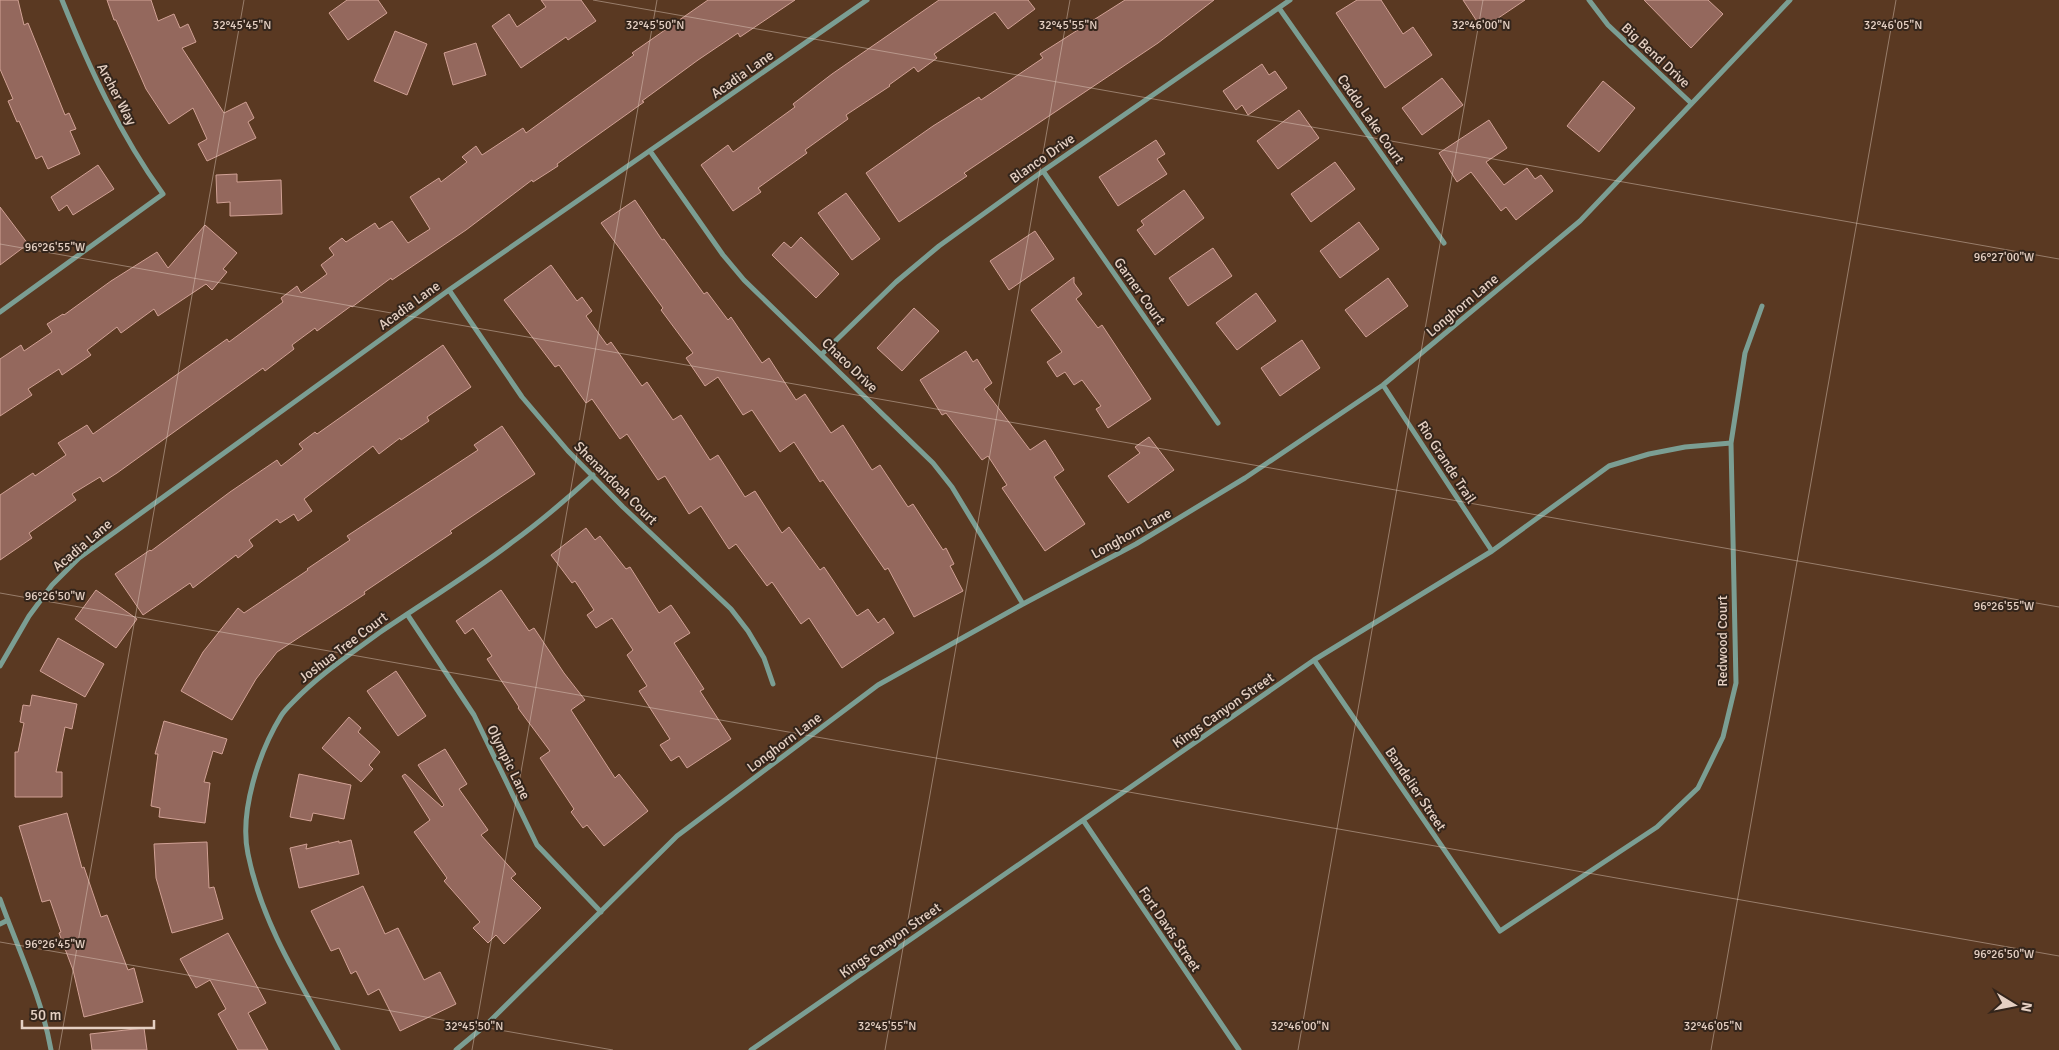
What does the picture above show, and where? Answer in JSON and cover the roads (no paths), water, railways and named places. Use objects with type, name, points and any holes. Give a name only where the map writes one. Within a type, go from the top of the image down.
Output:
[{"type":"street","name":"Archer Way","points":[[0,312],[162,194],[145,169],[86,60],[62,0]]},
{"type":"street","name":"Acadia Lane","points":[[0,666],[40,601],[52,585],[79,558],[449,290],[867,0]]},
{"type":"street","name":"Blanco Drive","points":[[822,354],[919,262],[1043,171],[1290,0]]},
{"type":"street","name":"Big Bend Drive","points":[[1589,0],[1608,25],[1691,103]]},
{"type":"street","name":"Longhorn Lane","points":[[456,1050],[487,1024],[677,836],[878,685],[1023,604],[1136,544],[1246,478],[1383,385],[1580,221],[1790,0]]},
{"type":"street","name":"Caddo Lake Court","points":[[1279,8],[1444,243]]},
{"type":"street","name":"Chaco Drive","points":[[650,151],[723,255],[744,280],[933,463],[952,487],[1023,604]]},
{"type":"street","name":"Garner Court","points":[[1043,171],[1218,423]]},
{"type":"street","name":"Shenandoah Court","points":[[449,290],[522,397],[568,451],[623,507],[731,609],[748,631],[764,658],[773,684]]},
{"type":"street","name":"Redwood Court","points":[[1500,931],[1657,827],[1698,788],[1723,737],[1736,683],[1732,443],[1746,354],[1762,306]]},
{"type":"street","name":"Rio Grande Trail","points":[[1383,385],[1492,551]]},
{"type":"street","name":"Kings Canyon Street","points":[[751,1050],[1314,660],[1492,551],[1609,466],[1649,454],[1685,447],[1732,443]]},
{"type":"street","name":"Joshua Tree Court","points":[[338,1050],[272,931],[258,894],[247,853],[246,827],[248,802],[262,757],[281,715],[306,688],[407,614],[510,544],[593,475]]},
{"type":"street","name":"Olympic Lane","points":[[407,614],[474,715],[537,845],[601,912]]},
{"type":"street","name":"Bandelier Street","points":[[1314,660],[1500,931]]},
{"type":"street","name":"Fort Davis Street","points":[[1083,820],[1238,1050]]},
{"type":"street","points":[[0,900],[36,995],[47,1029],[51,1050]]},
{"type":"street","points":[[0,924],[8,920]]}]
